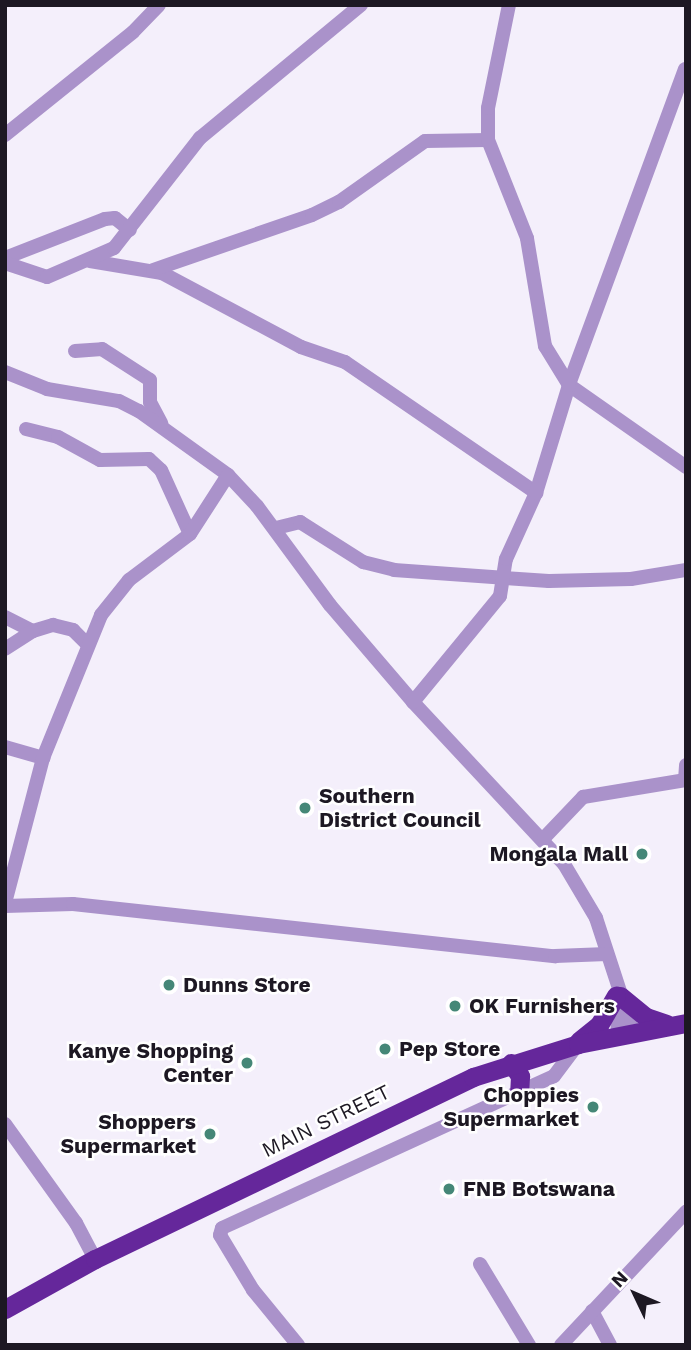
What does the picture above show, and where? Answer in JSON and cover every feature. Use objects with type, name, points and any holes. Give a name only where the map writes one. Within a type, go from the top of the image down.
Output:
[{"type":"highway","points":[[572,1046],[595,1029],[618,993],[651,1020],[678,1024]]},
{"type":"highway","name":"MAIN STREET","points":[[5,1310],[95,1259],[427,1097],[511,1063],[626,1032],[678,1024]]},
{"type":"highway","points":[[511,1063],[520,1076],[519,1093]]},
{"type":"street","points":[[5,135],[133,32],[159,5]]},
{"type":"street","points":[[5,260],[40,277],[90,261],[114,248],[200,138],[361,5]]},
{"type":"street","points":[[509,5],[488,108],[488,140],[527,238],[545,346],[569,385],[686,467]]},
{"type":"street","points":[[413,702],[497,600],[501,579],[536,493],[569,385],[685,69]]},
{"type":"street","points":[[153,270],[330,206],[425,141],[488,140]]},
{"type":"street","points":[[5,260],[105,219],[115,218],[130,230]]},
{"type":"street","points":[[90,261],[153,270],[228,305],[301,347],[345,362],[536,493]]},
{"type":"street","points":[[75,351],[102,349],[150,380],[149,402],[163,427]]},
{"type":"street","points":[[5,372],[47,389],[119,401],[163,427],[228,475],[276,528],[330,605],[413,702],[544,838],[583,894],[607,954],[626,1032]]},
{"type":"street","points":[[26,429],[58,437],[100,460],[149,458],[161,470],[190,534]]},
{"type":"street","points":[[228,475],[190,534],[129,580],[101,615],[87,643],[43,758],[5,904],[73,904],[555,956],[607,954]]},
{"type":"street","points":[[276,528],[300,522],[377,567],[501,579],[631,579],[686,570]]},
{"type":"street","points":[[5,617],[33,631]]},
{"type":"street","points":[[5,649],[33,631],[53,625],[73,630],[87,643]]},
{"type":"street","points":[[5,747],[43,758]]},
{"type":"street","points":[[544,838],[583,797],[685,780],[686,765]]},
{"type":"street","points":[[298,1345],[253,1290],[220,1234],[222,1228],[242,1214],[554,1076],[572,1046]]},
{"type":"street","points":[[5,1124],[76,1223],[95,1259]]},
{"type":"street","points":[[561,1345],[686,1212]]},
{"type":"street","points":[[480,1264],[529,1345]]},
{"type":"street","points":[[592,1311],[610,1345]]},
{"type":"place","name":"Southern District Council","points":[[305,808]]},
{"type":"place","name":"Mongala Mall","points":[[642,854]]},
{"type":"place","name":"Dunns Store","points":[[169,985]]},
{"type":"place","name":"OK Furnishers","points":[[455,1006]]},
{"type":"place","name":"Pep Store","points":[[385,1049]]},
{"type":"place","name":"Kanye Shopping Center","points":[[247,1063]]},
{"type":"place","name":"Choppies Supermarket","points":[[593,1107]]},
{"type":"place","name":"Shoppers Supermarket","points":[[210,1134]]},
{"type":"place","name":"FNB Botswana","points":[[449,1189]]}]
